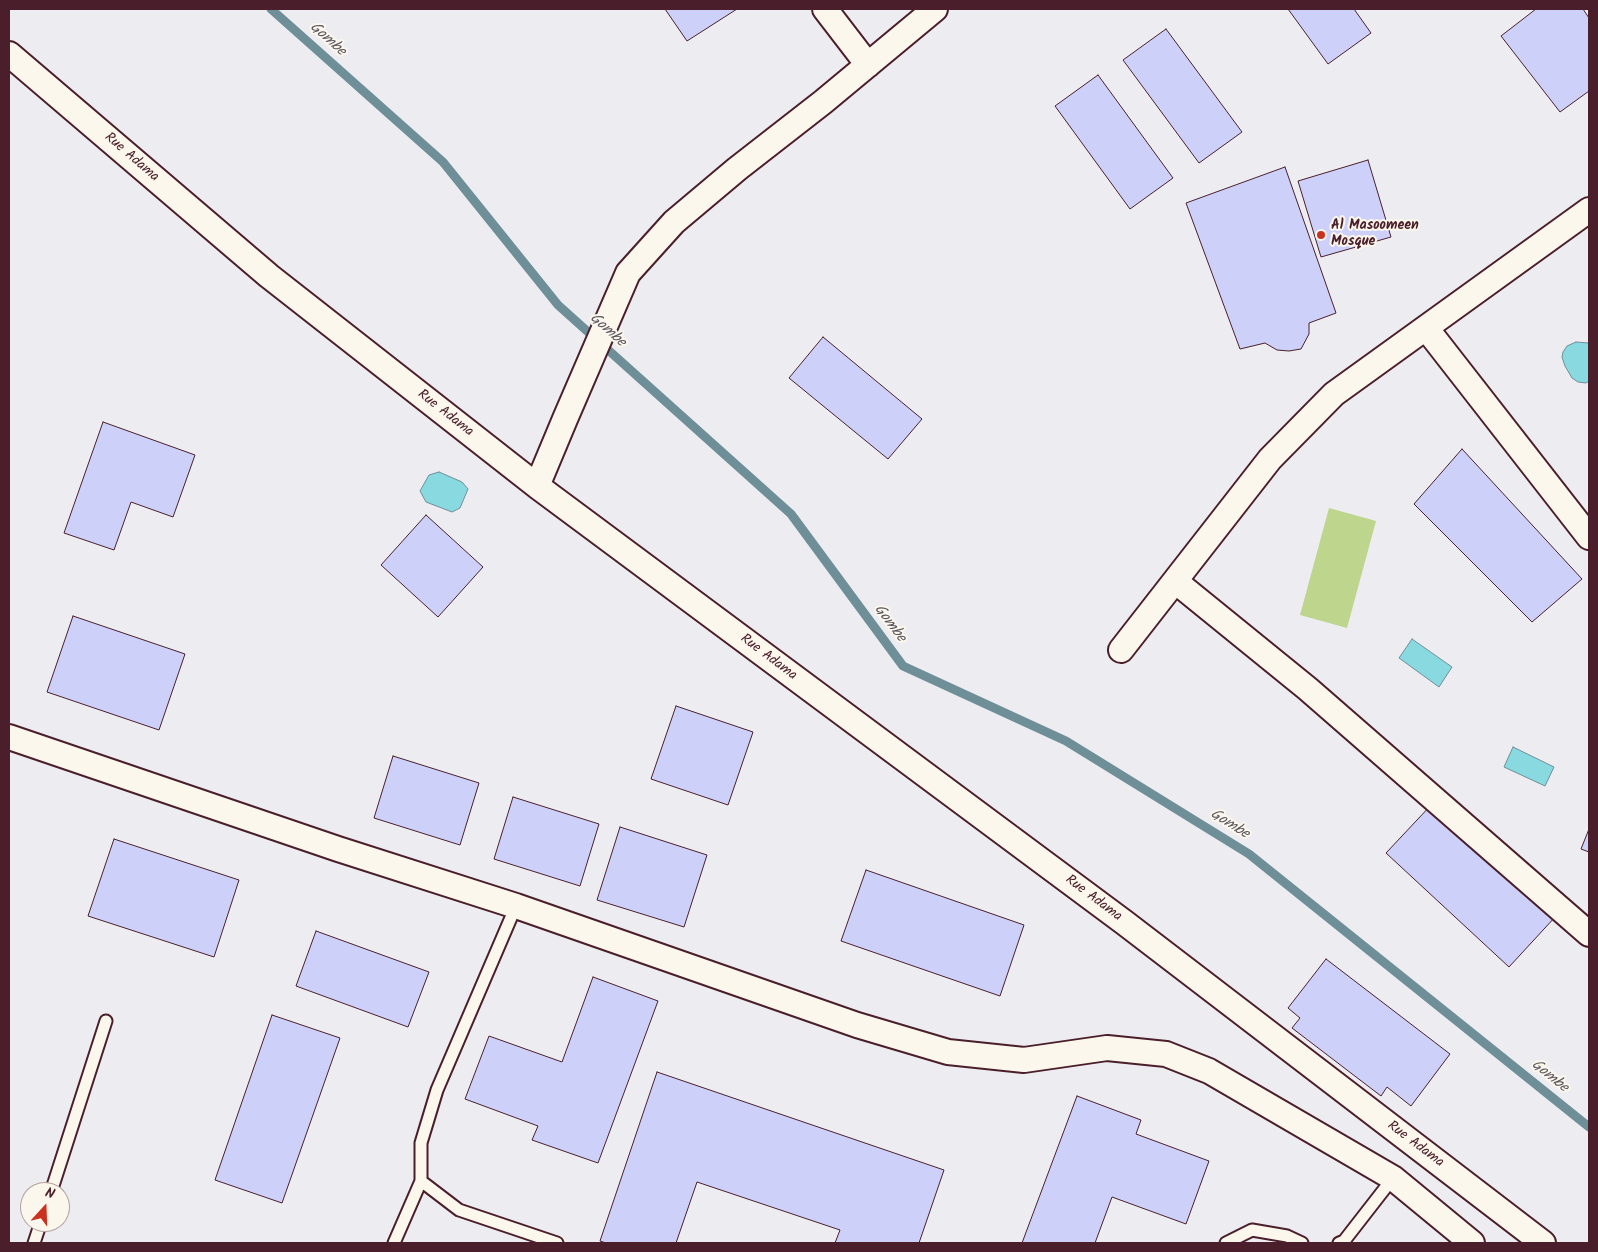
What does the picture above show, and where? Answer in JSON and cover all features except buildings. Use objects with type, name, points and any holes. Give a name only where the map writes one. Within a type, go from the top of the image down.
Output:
[{"type":"street","points":[[825,9],[868,65]]},
{"type":"street","points":[[538,486],[628,273],[674,222],[737,169],[823,102],[934,9]]},
{"type":"street","name":"Rue Adama","points":[[9,54],[269,276],[538,486],[1124,923],[1543,1243]]},
{"type":"street","points":[[1121,650],[1270,459],[1334,394],[1589,210]]},
{"type":"street","points":[[1426,328],[1589,537]]},
{"type":"street","points":[[1175,580],[1308,689],[1589,934]]},
{"type":"street","points":[[9,737],[338,849],[516,906],[857,1025],[948,1052],[1024,1060],[1107,1048],[1166,1054],[1209,1071],[1393,1178],[1472,1243]]},
{"type":"lane","points":[[394,1243],[421,1180],[421,1143],[437,1090],[516,906]]},
{"type":"lane","points":[[54,1182],[106,1022]]},
{"type":"lane","points":[[1339,1243],[1344,1241],[1393,1178]]},
{"type":"lane","points":[[421,1180],[459,1210],[556,1243]]},
{"type":"lane","points":[[1226,1243],[1252,1230],[1287,1236],[1302,1243]]},
{"type":"green space","points":[[1329,508],[1376,521],[1347,628],[1300,615]]},
{"type":"water","points":[[1576,342],[1589,343],[1589,381],[1586,383],[1578,382],[1572,378],[1562,357],[1567,346]]},
{"type":"water","points":[[439,472],[462,482],[468,489],[460,508],[452,512],[426,502],[420,491],[429,475]]},
{"type":"water","points":[[1412,639],[1452,667],[1439,687],[1399,658]]},
{"type":"water","points":[[1513,747],[1554,767],[1545,786],[1504,767]]},
{"type":"waterway","name":"Gombe","points":[[271,9],[443,162],[558,305],[791,514],[903,666],[1066,741],[1249,854],[1589,1127]]},
{"type":"place","name":"Al Masoomeen Mosque","points":[[1321,235]]}]
